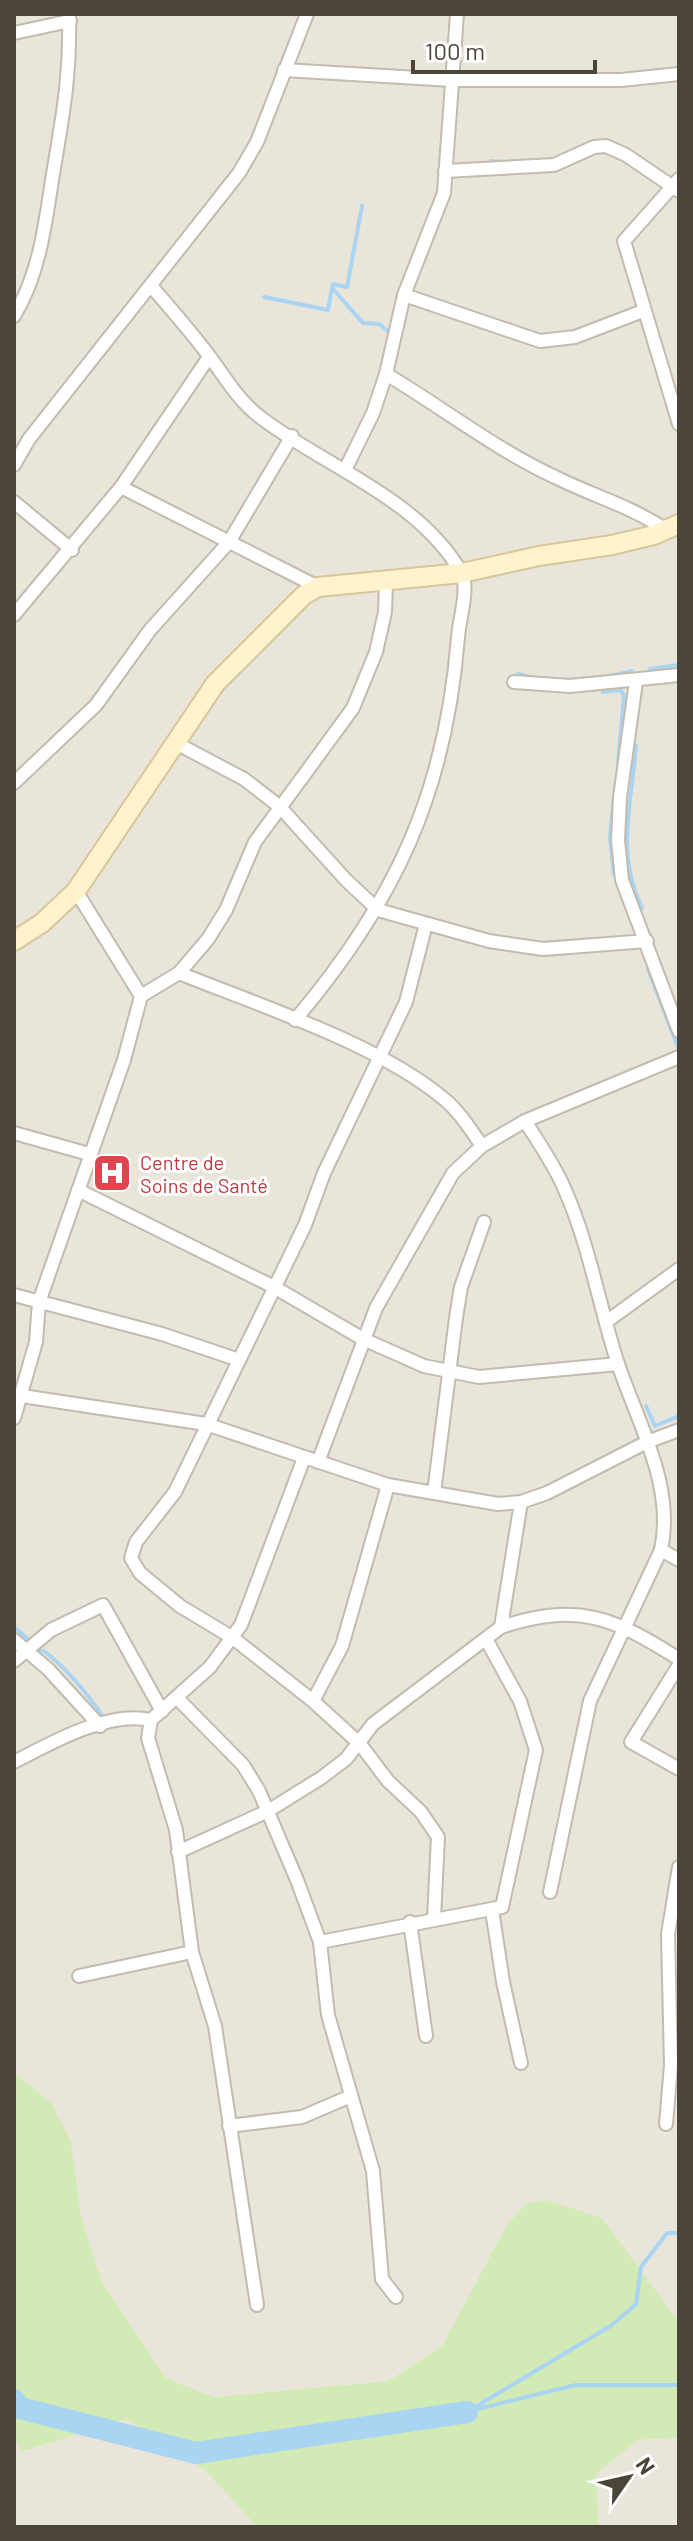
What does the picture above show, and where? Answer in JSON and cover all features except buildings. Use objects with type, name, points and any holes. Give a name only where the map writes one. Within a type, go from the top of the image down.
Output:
[{"type":"main road","points":[[14,941],[42,923],[76,891],[174,742],[241,655],[304,595],[318,587],[462,573],[539,556],[612,545],[673,527]]},
{"type":"street","points":[[14,465],[52,408],[152,287],[239,173],[257,142],[307,14]]},
{"type":"street","points":[[345,470],[373,413],[386,374],[404,295],[444,193],[457,14]]},
{"type":"street","points":[[14,33],[70,18],[69,86],[45,230],[32,277],[14,316]]},
{"type":"street","points":[[284,70],[452,80],[621,80],[679,74]]},
{"type":"street","points":[[445,171],[554,165],[594,147],[606,146],[677,186],[624,241],[679,424]]},
{"type":"street","points":[[152,287],[240,399],[261,418],[345,470],[408,516],[462,573],[462,605],[451,709],[419,820],[403,862],[378,910],[330,979],[295,1020]]},
{"type":"street","points":[[404,295],[540,341],[575,337],[643,311]]},
{"type":"street","points":[[14,615],[72,550],[121,487],[209,357]]},
{"type":"street","points":[[386,374],[486,441],[555,478],[673,527]]},
{"type":"street","points":[[14,783],[96,705],[150,630],[229,542],[292,436]]},
{"type":"street","points":[[121,487],[318,587]]},
{"type":"street","points":[[14,502],[72,550]]},
{"type":"street","points":[[14,1418],[36,1342],[39,1302],[124,1060],[141,996],[179,973],[208,939],[226,910],[255,842],[279,806],[325,751],[353,708],[376,652],[385,612],[386,581]]},
{"type":"street","points":[[514,682],[570,686],[636,682],[679,675]]},
{"type":"street","points":[[636,682],[618,840],[622,880],[679,1031]]},
{"type":"street","points":[[174,742],[244,779],[279,806],[346,880],[378,910],[426,924],[543,949],[647,941]]},
{"type":"street","points":[[76,891],[141,996]]},
{"type":"street","points":[[426,924],[406,1002],[324,1173],[305,1225],[175,1492],[136,1542],[131,1558],[140,1573],[180,1606],[233,1638],[313,1701],[360,1744],[388,1781],[421,1812],[438,1837],[434,1918]]},
{"type":"street","points":[[179,973],[295,1020],[381,1059],[424,1083],[447,1101],[482,1146]]},
{"type":"street","points":[[318,1462],[376,1308],[453,1173],[482,1146],[525,1121],[679,1057]]},
{"type":"street","points":[[525,1121],[565,1188],[618,1364],[663,1493],[665,1529],[661,1550],[584,1718],[550,1892]]},
{"type":"street","points":[[14,1133],[89,1154]]},
{"type":"street","points":[[78,1190],[274,1287],[363,1339],[446,1372],[479,1377],[618,1364]]},
{"type":"street","points":[[434,1493],[446,1372],[461,1287],[484,1222]]},
{"type":"street","points":[[606,1322],[679,1269]]},
{"type":"street","points":[[14,1295],[174,1338],[239,1360]]},
{"type":"street","points":[[22,1396],[206,1424],[388,1485],[498,1504],[521,1502],[547,1493],[647,1442],[679,1430]]},
{"type":"street","points":[[257,2305],[215,2026],[192,1952],[176,1830],[148,1738],[151,1720],[178,1699],[233,1638],[304,1458]]},
{"type":"street","points":[[313,1701],[342,1646],[388,1485]]},
{"type":"street","points":[[501,1627],[521,1502]]},
{"type":"street","points":[[661,1550],[679,1560]]},
{"type":"street","points":[[14,1661],[51,1630],[103,1605],[162,1711]]},
{"type":"street","points":[[178,1852],[268,1811],[321,1778],[360,1744],[373,1724],[501,1627],[541,1614],[585,1614],[624,1628],[679,1662],[631,1742],[679,1769]]},
{"type":"street","points":[[320,1942],[410,1922],[492,1910],[504,1904],[536,1750],[520,1701],[486,1639]]},
{"type":"street","points":[[14,1640],[30,1648],[100,1726]]},
{"type":"street","points":[[178,1699],[237,1757],[258,1788],[320,1942],[328,2015],[373,2171],[382,2279],[396,2297]]},
{"type":"street","points":[[14,1762],[73,1732],[139,1717],[151,1720]]},
{"type":"street","points":[[666,2124],[674,1962],[668,1934],[679,1867]]},
{"type":"street","points":[[492,1910],[503,1982],[521,2063]]},
{"type":"street","points":[[410,1922],[426,2036]]},
{"type":"street","points":[[79,1976],[192,1952]]},
{"type":"street","points":[[229,2126],[302,2117],[351,2096]]},
{"type":"shaded area","points":[[14,14],[679,14],[679,2317],[676,2318],[506,2226],[442,2346],[388,2381],[214,2397],[166,2378],[101,2280],[81,2216],[71,2141],[51,2102],[14,2073]]},
{"type":"shaded area","points":[[127,2419],[206,2471],[257,2527],[14,2527],[14,2438],[23,2452]]},
{"type":"shaded area","points":[[679,2438],[679,2527],[599,2527],[596,2474],[638,2440]]},
{"type":"green space","points":[[14,2073],[51,2102],[71,2141],[81,2216],[101,2280],[166,2378],[214,2397],[388,2381],[442,2346],[506,2226],[527,2203],[546,2200],[602,2218],[676,2318],[679,2317],[679,2438],[638,2440],[596,2474],[599,2527],[257,2527],[206,2471],[127,2419],[22,2452],[14,2438]]},
{"type":"waterway","points":[[491,161],[505,162]]},
{"type":"waterway","points":[[332,288],[333,284],[347,287],[362,206]]},
{"type":"waterway","points":[[332,288],[363,323],[379,324],[389,332]]},
{"type":"waterway","points":[[264,297],[328,310],[332,288]]},
{"type":"waterway","points":[[650,669],[679,665]]},
{"type":"waterway","points":[[611,676],[632,671]]},
{"type":"waterway","points":[[518,674],[530,677]]},
{"type":"waterway","points":[[563,680],[594,678]]},
{"type":"waterway","points":[[603,692],[620,690],[624,695],[618,764]]},
{"type":"waterway","points":[[636,746],[627,848],[629,868],[642,908],[639,910]]},
{"type":"waterway","points":[[614,797],[610,837],[614,875]]},
{"type":"waterway","points":[[648,969],[679,1050]]},
{"type":"waterway","points":[[646,1406],[655,1426],[679,1416]]},
{"type":"waterway","points":[[14,1627],[29,1640],[34,1651],[44,1651],[69,1673],[103,1717],[101,1722]]},
{"type":"waterway","points":[[467,2412],[612,2325],[636,2304],[641,2267],[667,2233],[679,2233]]},
{"type":"waterway","points":[[473,2410],[576,2385],[679,2385]]},
{"type":"waterway","points":[[14,2400],[20,2408],[196,2453],[467,2412]]},
{"type":"place","name":"Centre de Soins de Santé","points":[[112,1173]]}]
